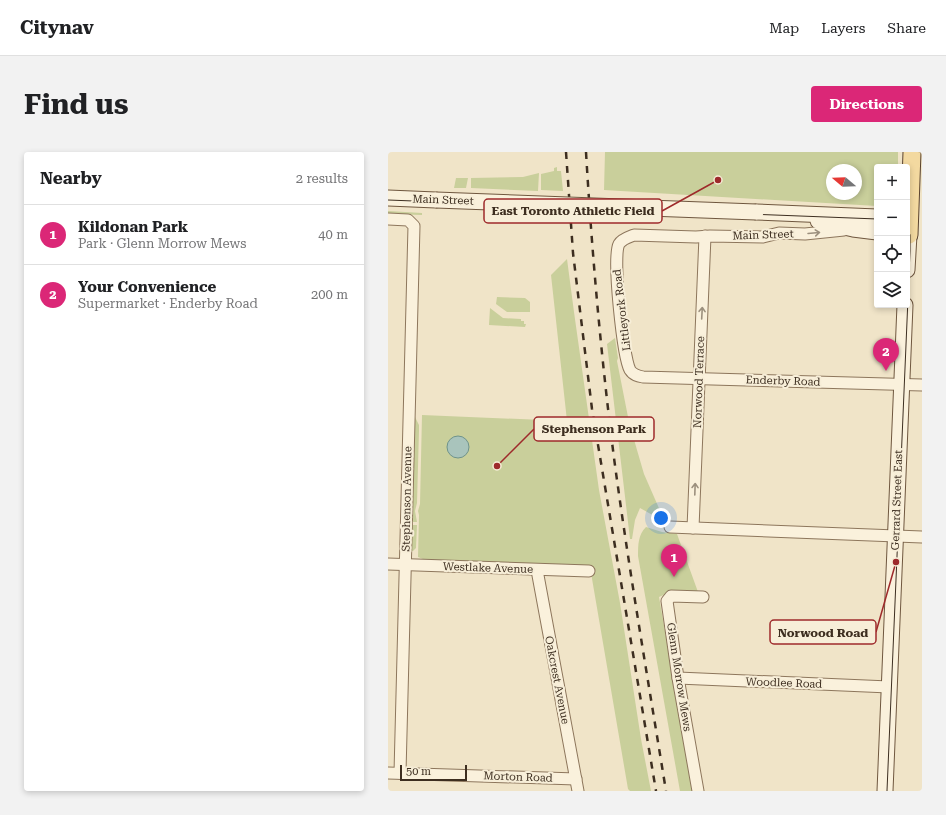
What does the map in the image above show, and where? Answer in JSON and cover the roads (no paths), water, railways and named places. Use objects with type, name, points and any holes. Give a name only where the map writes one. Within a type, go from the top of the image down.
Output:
[{"type":"main road","points":[[911,229],[912,152]]},
{"type":"street","name":"Main Street","points":[[388,198],[874,217]]},
{"type":"street","name":"Main Street","points":[[786,214],[852,230],[874,232]]},
{"type":"street","name":"Main Street","points":[[388,219],[408,220],[413,225]]},
{"type":"street","name":"Stephenson Avenue","points":[[400,773],[413,281],[413,225]]},
{"type":"street","points":[[910,239],[911,229]]},
{"type":"street","name":"Main Street","points":[[626,238],[634,234],[696,237],[763,237],[779,233],[805,234],[852,230]]},
{"type":"street","name":"Norwood Terrace","points":[[693,528],[705,236]]},
{"type":"street","name":"Littleyork Road","points":[[626,238],[619,245],[616,279],[629,366],[631,372],[643,377]]},
{"type":"street","name":"Gerrard Street East","points":[[885,791],[906,308]]},
{"type":"street","name":"Enderby Road","points":[[643,377],[699,380],[711,378],[922,385]]},
{"type":"street","points":[[670,527],[922,537]]},
{"type":"street","name":"Westlake Avenue","points":[[388,564],[589,571]]},
{"type":"street","name":"Oakcrest Avenue","points":[[537,570],[578,791]]},
{"type":"street","name":"Glenn Morrow Mews","points":[[698,791],[678,678],[667,601],[671,596],[703,597]]},
{"type":"street","name":"Woodlee Road","points":[[678,678],[890,687]]},
{"type":"street","name":"Morton Road","points":[[388,773],[576,779]]},
{"type":"water","points":[[454,436],[462,436],[469,443],[469,451],[462,458],[454,458],[447,451],[447,443]]},
{"type":"tram line","points":[[388,200],[874,219]]},
{"type":"tram line","points":[[887,791],[910,236]]},
{"type":"railway","points":[[566,152],[573,253],[592,409],[656,791]]},
{"type":"railway","points":[[586,152],[597,305],[614,458],[632,583],[666,791]]},
{"type":"place","name":"East Toronto Athletic Field","points":[[718,180]]},
{"type":"place","name":"Your Convenience","points":[[886,371]]},
{"type":"place","name":"Stephenson Park","points":[[497,466]]},
{"type":"place","name":"Norwood Road","points":[[896,562]]},
{"type":"place","name":"Kildonan Park","points":[[674,577]]}]
